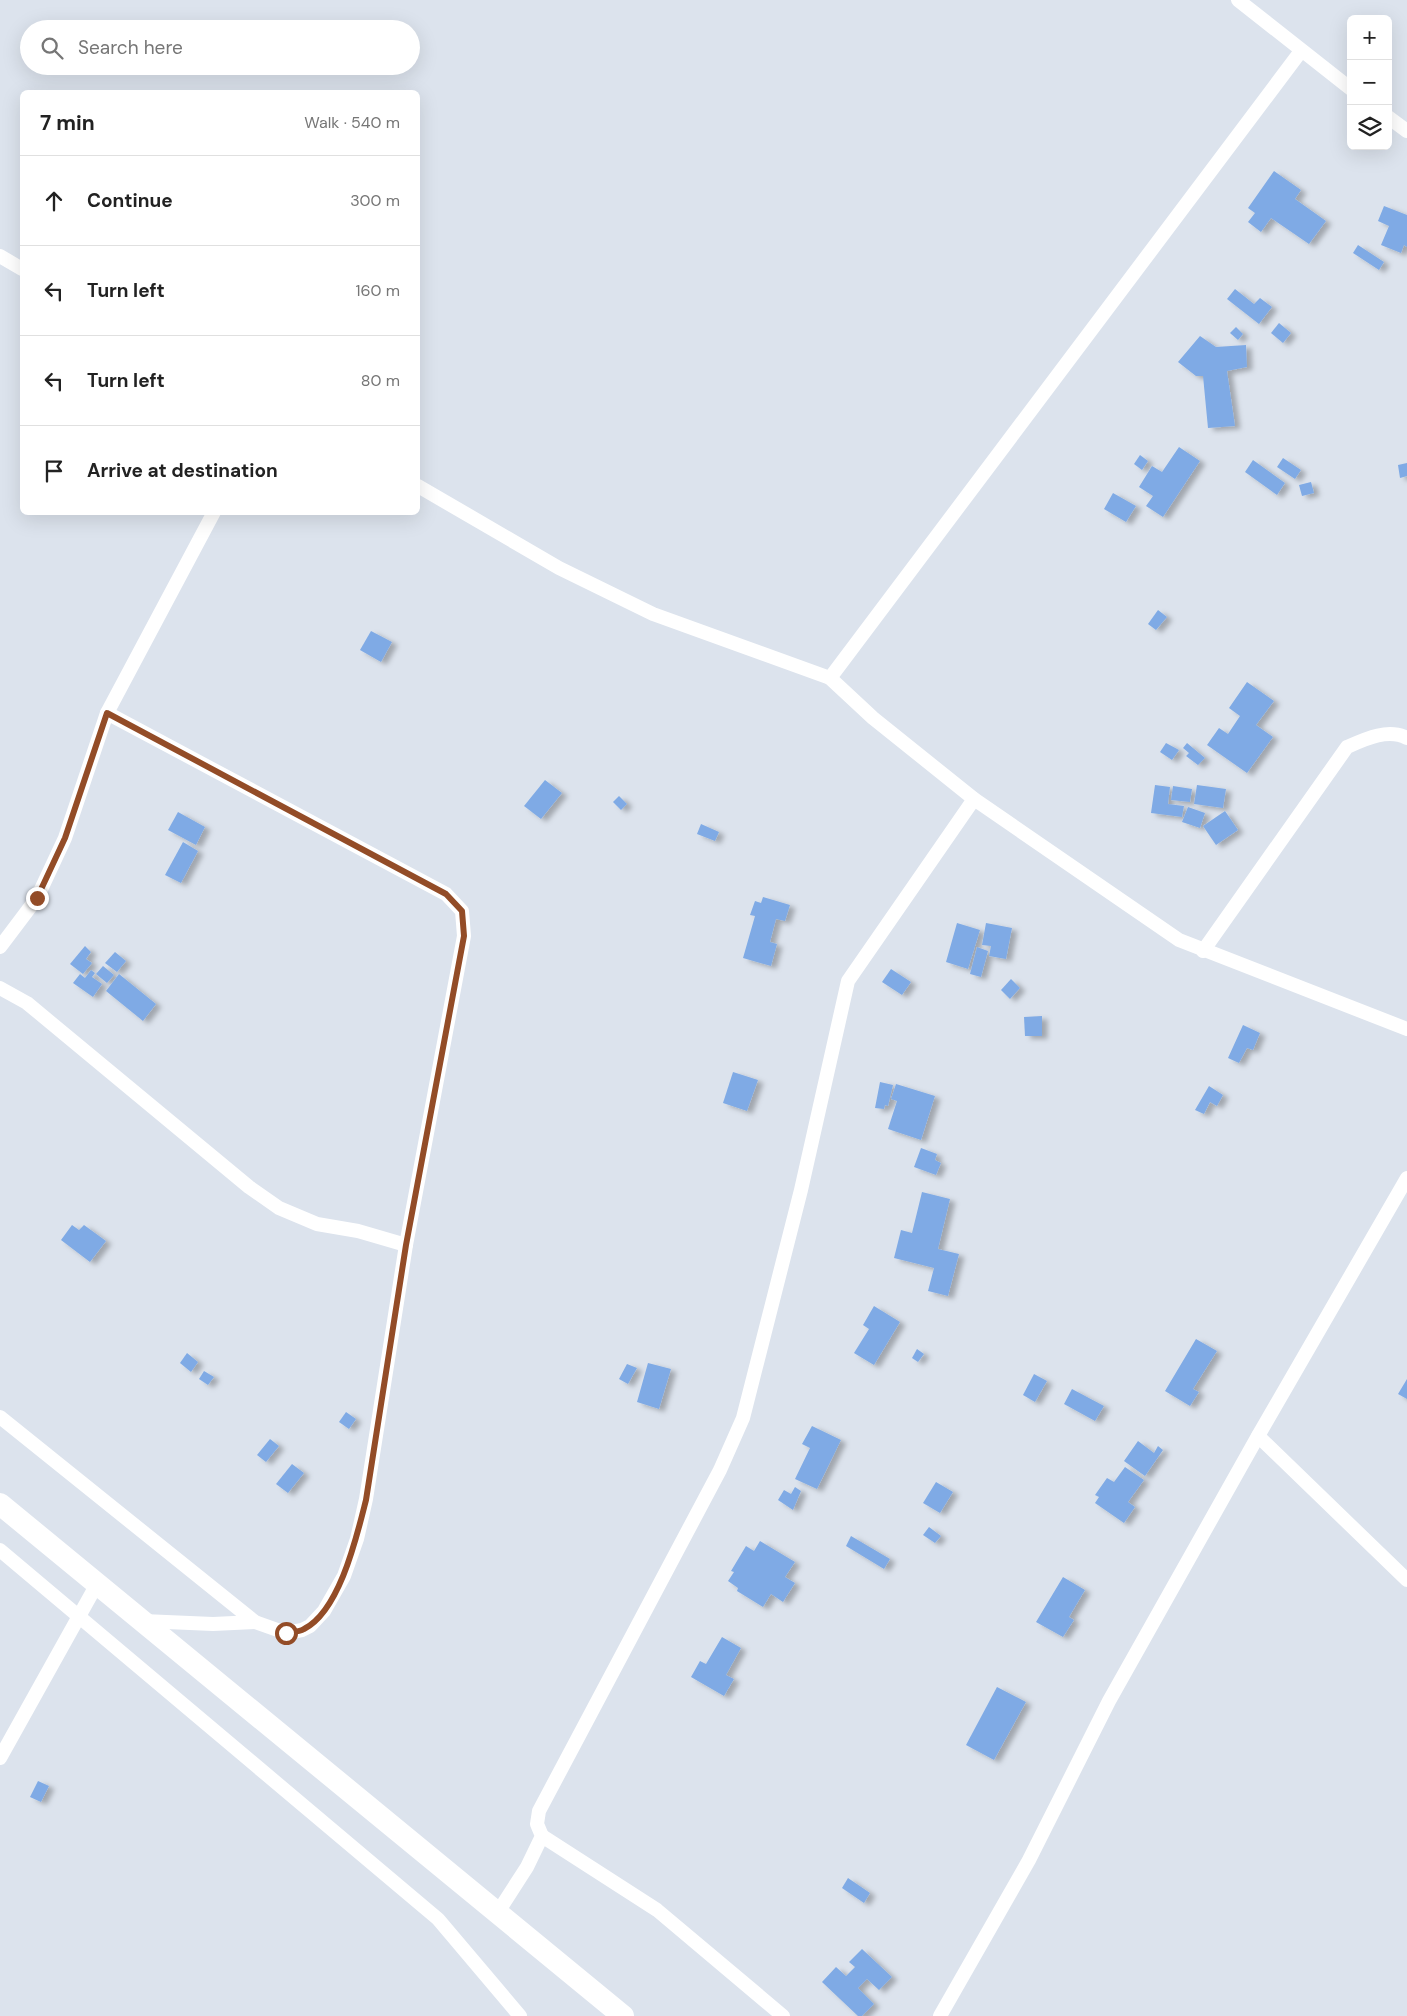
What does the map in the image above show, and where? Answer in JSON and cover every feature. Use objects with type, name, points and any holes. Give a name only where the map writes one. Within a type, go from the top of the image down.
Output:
[{"type":"highway","points":[[0,1504],[623,2016]]},
{"type":"street","points":[[1238,0],[1347,86]]},
{"type":"street","points":[[830,678],[1301,51]]},
{"type":"street","points":[[1392,120],[1407,131]]},
{"type":"street","points":[[0,256],[20,268]]},
{"type":"street","points":[[420,487],[559,568],[653,614],[830,678],[873,718],[974,799],[1179,940],[1203,951],[1407,1029]]},
{"type":"street","points":[[0,947],[37,898],[65,838],[107,713],[212,515]]},
{"type":"street","points":[[0,1418],[255,1622],[279,1632],[302,1630],[310,1626],[324,1611],[344,1576],[357,1539],[366,1500],[406,1245],[464,936],[462,911],[446,894],[107,713]]},
{"type":"street","points":[[1203,951],[1347,747],[1370,737],[1398,733],[1407,738]]},
{"type":"street","points":[[783,2016],[657,1910],[542,1836],[537,1824],[539,1811],[715,1479],[743,1418],[801,1190],[848,980],[974,799]]},
{"type":"street","points":[[0,988],[27,1004],[249,1187],[279,1208],[317,1224],[358,1231],[406,1245]]},
{"type":"street","points":[[940,2016],[1029,1860],[1109,1701],[1258,1436],[1407,1178]]},
{"type":"street","points":[[1258,1436],[1407,1580]]},
{"type":"street","points":[[0,1550],[438,1919],[520,2016]]},
{"type":"street","points":[[0,1758],[97,1584]]},
{"type":"street","points":[[142,1621],[213,1624],[255,1622]]},
{"type":"street","points":[[498,1912],[527,1867],[542,1836]]},
{"type":"building","points":[[1274,171],[1301,190],[1295,199],[1326,221],[1309,244],[1271,218],[1261,232],[1248,222],[1255,213],[1248,208]]},
{"type":"building","points":[[1384,206],[1407,215],[1407,247],[1404,245],[1401,253],[1381,245],[1389,226],[1378,221]]},
{"type":"building","points":[[1358,245],[1384,262],[1379,270],[1353,253]]},
{"type":"building","points":[[1235,289],[1254,304],[1260,298],[1272,307],[1259,324],[1227,299]]},
{"type":"building","points":[[1279,323],[1291,333],[1283,343],[1271,333]]},
{"type":"building","points":[[1236,327],[1243,334],[1238,340],[1230,333]]},
{"type":"building","points":[[1200,336],[1216,347],[1246,345],[1247,367],[1227,371],[1235,426],[1208,428],[1203,376],[1196,376],[1178,362]]},
{"type":"building","points":[[1179,447],[1200,461],[1163,517],[1146,506],[1153,496],[1139,487],[1152,466],[1162,472]]},
{"type":"building","points":[[1140,455],[1148,461],[1142,470],[1134,464]]},
{"type":"building","points":[[1283,458],[1301,470],[1295,479],[1277,467]]},
{"type":"building","points":[[1253,460],[1285,483],[1277,495],[1245,472]]},
{"type":"building","points":[[1407,463],[1407,476],[1400,478],[1398,465]]},
{"type":"building","points":[[1311,482],[1314,493],[1302,496],[1299,485]]},
{"type":"building","points":[[1113,493],[1136,506],[1126,522],[1104,509]]},
{"type":"building","points":[[1158,610],[1167,617],[1156,630],[1148,624]]},
{"type":"building","points":[[371,631],[392,642],[381,662],[360,650]]},
{"type":"building","points":[[1247,682],[1274,701],[1256,725],[1273,737],[1247,773],[1207,745],[1219,728],[1228,734],[1240,716],[1229,708]]},
{"type":"building","points":[[1166,743],[1179,750],[1172,760],[1160,752]]},
{"type":"building","points":[[1187,743],[1205,758],[1198,765],[1186,756],[1189,753],[1183,748]]},
{"type":"building","points":[[545,780],[562,793],[541,819],[524,806]]},
{"type":"building","points":[[1155,785],[1170,787],[1168,804],[1184,806],[1182,817],[1151,813]]},
{"type":"building","points":[[1197,785],[1226,789],[1223,808],[1194,804]]},
{"type":"building","points":[[1173,786],[1192,789],[1190,802],[1171,800]]},
{"type":"building","points":[[619,796],[627,804],[621,810],[613,802]]},
{"type":"building","points":[[1188,807],[1205,813],[1200,828],[1182,822]]},
{"type":"building","points":[[1225,811],[1238,830],[1216,845],[1203,826]]},
{"type":"building","points":[[178,812],[205,827],[196,845],[168,830]]},
{"type":"building","points":[[701,824],[719,832],[715,841],[697,834]]},
{"type":"building","points":[[183,842],[198,851],[181,883],[165,875]]},
{"type":"building","points":[[763,897],[790,905],[785,921],[776,919],[770,942],[777,944],[771,966],[743,958],[755,916],[750,915],[755,901],[761,903]]},
{"type":"building","points":[[957,923],[980,930],[968,969],[946,962]]},
{"type":"building","points":[[986,923],[1012,928],[1006,959],[989,956],[991,946],[982,945]]},
{"type":"building","points":[[85,946],[91,952],[86,959],[92,963],[83,974],[70,964]]},
{"type":"building","points":[[977,947],[988,951],[981,977],[970,974]]},
{"type":"building","points":[[115,952],[126,961],[117,972],[105,963]]},
{"type":"building","points":[[103,966],[114,975],[107,983],[96,974]]},
{"type":"building","points":[[891,969],[911,982],[902,995],[882,982]]},
{"type":"building","points":[[91,970],[95,973],[92,977],[102,984],[93,997],[73,983],[80,974],[85,978]]},
{"type":"building","points":[[119,974],[156,1004],[143,1021],[106,991]]},
{"type":"building","points":[[1011,979],[1020,988],[1010,999],[1001,990]]},
{"type":"building","points":[[1042,1016],[1042,1036],[1025,1036],[1024,1017]]},
{"type":"building","points":[[1243,1025],[1260,1033],[1253,1050],[1247,1048],[1239,1063],[1228,1058]]},
{"type":"building","points":[[733,1072],[758,1080],[747,1111],[723,1103]]},
{"type":"building","points":[[880,1082],[893,1085],[888,1106],[885,1105],[884,1109],[875,1108]]},
{"type":"building","points":[[896,1084],[935,1096],[921,1140],[888,1129],[897,1101],[891,1099]]},
{"type":"building","points":[[1209,1086],[1223,1095],[1217,1106],[1210,1102],[1204,1114],[1195,1110]]},
{"type":"building","points":[[921,1148],[937,1154],[935,1160],[941,1163],[936,1175],[914,1167]]},
{"type":"building","points":[[922,1192],[950,1199],[938,1249],[959,1254],[948,1296],[928,1291],[934,1268],[894,1258],[901,1230],[912,1233]]},
{"type":"building","points":[[72,1225],[79,1230],[84,1225],[106,1241],[90,1262],[61,1240]]},
{"type":"building","points":[[874,1306],[900,1322],[874,1365],[854,1353],[869,1329],[863,1325]]},
{"type":"building","points":[[1196,1339],[1217,1351],[1193,1389],[1199,1392],[1190,1406],[1165,1391]]},
{"type":"building","points":[[917,1349],[924,1354],[918,1362],[912,1358]]},
{"type":"building","points":[[187,1353],[198,1362],[191,1372],[180,1363]]},
{"type":"building","points":[[648,1363],[671,1369],[659,1409],[637,1402]]},
{"type":"building","points":[[627,1364],[637,1368],[628,1384],[619,1379]]},
{"type":"building","points":[[204,1371],[214,1377],[208,1385],[199,1379]]},
{"type":"building","points":[[1034,1374],[1047,1381],[1035,1402],[1023,1395]]},
{"type":"building","points":[[1407,1379],[1407,1399],[1398,1394]]},
{"type":"building","points":[[1072,1389],[1104,1406],[1095,1421],[1064,1404]]},
{"type":"building","points":[[346,1412],[356,1419],[349,1429],[339,1422]]},
{"type":"building","points":[[812,1426],[841,1440],[817,1489],[795,1479],[810,1448],[802,1444]]},
{"type":"building","points":[[270,1439],[279,1446],[266,1462],[257,1455]]},
{"type":"building","points":[[1138,1441],[1154,1453],[1158,1446],[1163,1450],[1145,1476],[1124,1461]]},
{"type":"building","points":[[292,1464],[304,1473],[288,1493],[276,1484]]},
{"type":"building","points":[[1125,1467],[1144,1480],[1128,1502],[1135,1507],[1124,1523],[1095,1503],[1099,1497],[1095,1495],[1107,1478],[1114,1482]]},
{"type":"building","points":[[936,1482],[953,1492],[940,1513],[923,1503]]},
{"type":"building","points":[[795,1487],[801,1491],[793,1510],[778,1500],[784,1490],[791,1494]]},
{"type":"building","points":[[929,1527],[941,1536],[935,1543],[923,1535]]},
{"type":"building","points":[[851,1536],[890,1559],[884,1569],[846,1546]]},
{"type":"building","points":[[760,1541],[795,1562],[785,1577],[795,1583],[783,1602],[771,1594],[763,1607],[737,1591],[738,1588],[728,1581],[734,1572],[731,1571],[746,1546],[754,1551]]},
{"type":"building","points":[[1063,1577],[1085,1590],[1069,1617],[1074,1620],[1063,1637],[1036,1622]]},
{"type":"building","points":[[722,1637],[741,1648],[726,1675],[734,1679],[724,1696],[691,1677],[700,1661],[706,1664]]},
{"type":"building","points":[[997,1687],[1026,1702],[994,1760],[966,1745]]},
{"type":"building","points":[[38,1781],[49,1786],[41,1802],[30,1797]]},
{"type":"building","points":[[848,1878],[870,1893],[864,1903],[842,1888]]},
{"type":"building","points":[[862,1949],[892,1977],[879,1990],[867,1979],[858,1988],[874,2004],[862,2016],[858,2016],[822,1982],[836,1967],[846,1976],[855,1967],[849,1962]]},
{"type":"route","points":[[37,898],[65,838],[107,713],[446,894],[462,911],[464,936],[406,1245],[366,1500],[357,1539],[344,1576],[324,1611],[310,1626],[302,1630],[286,1633]]}]
